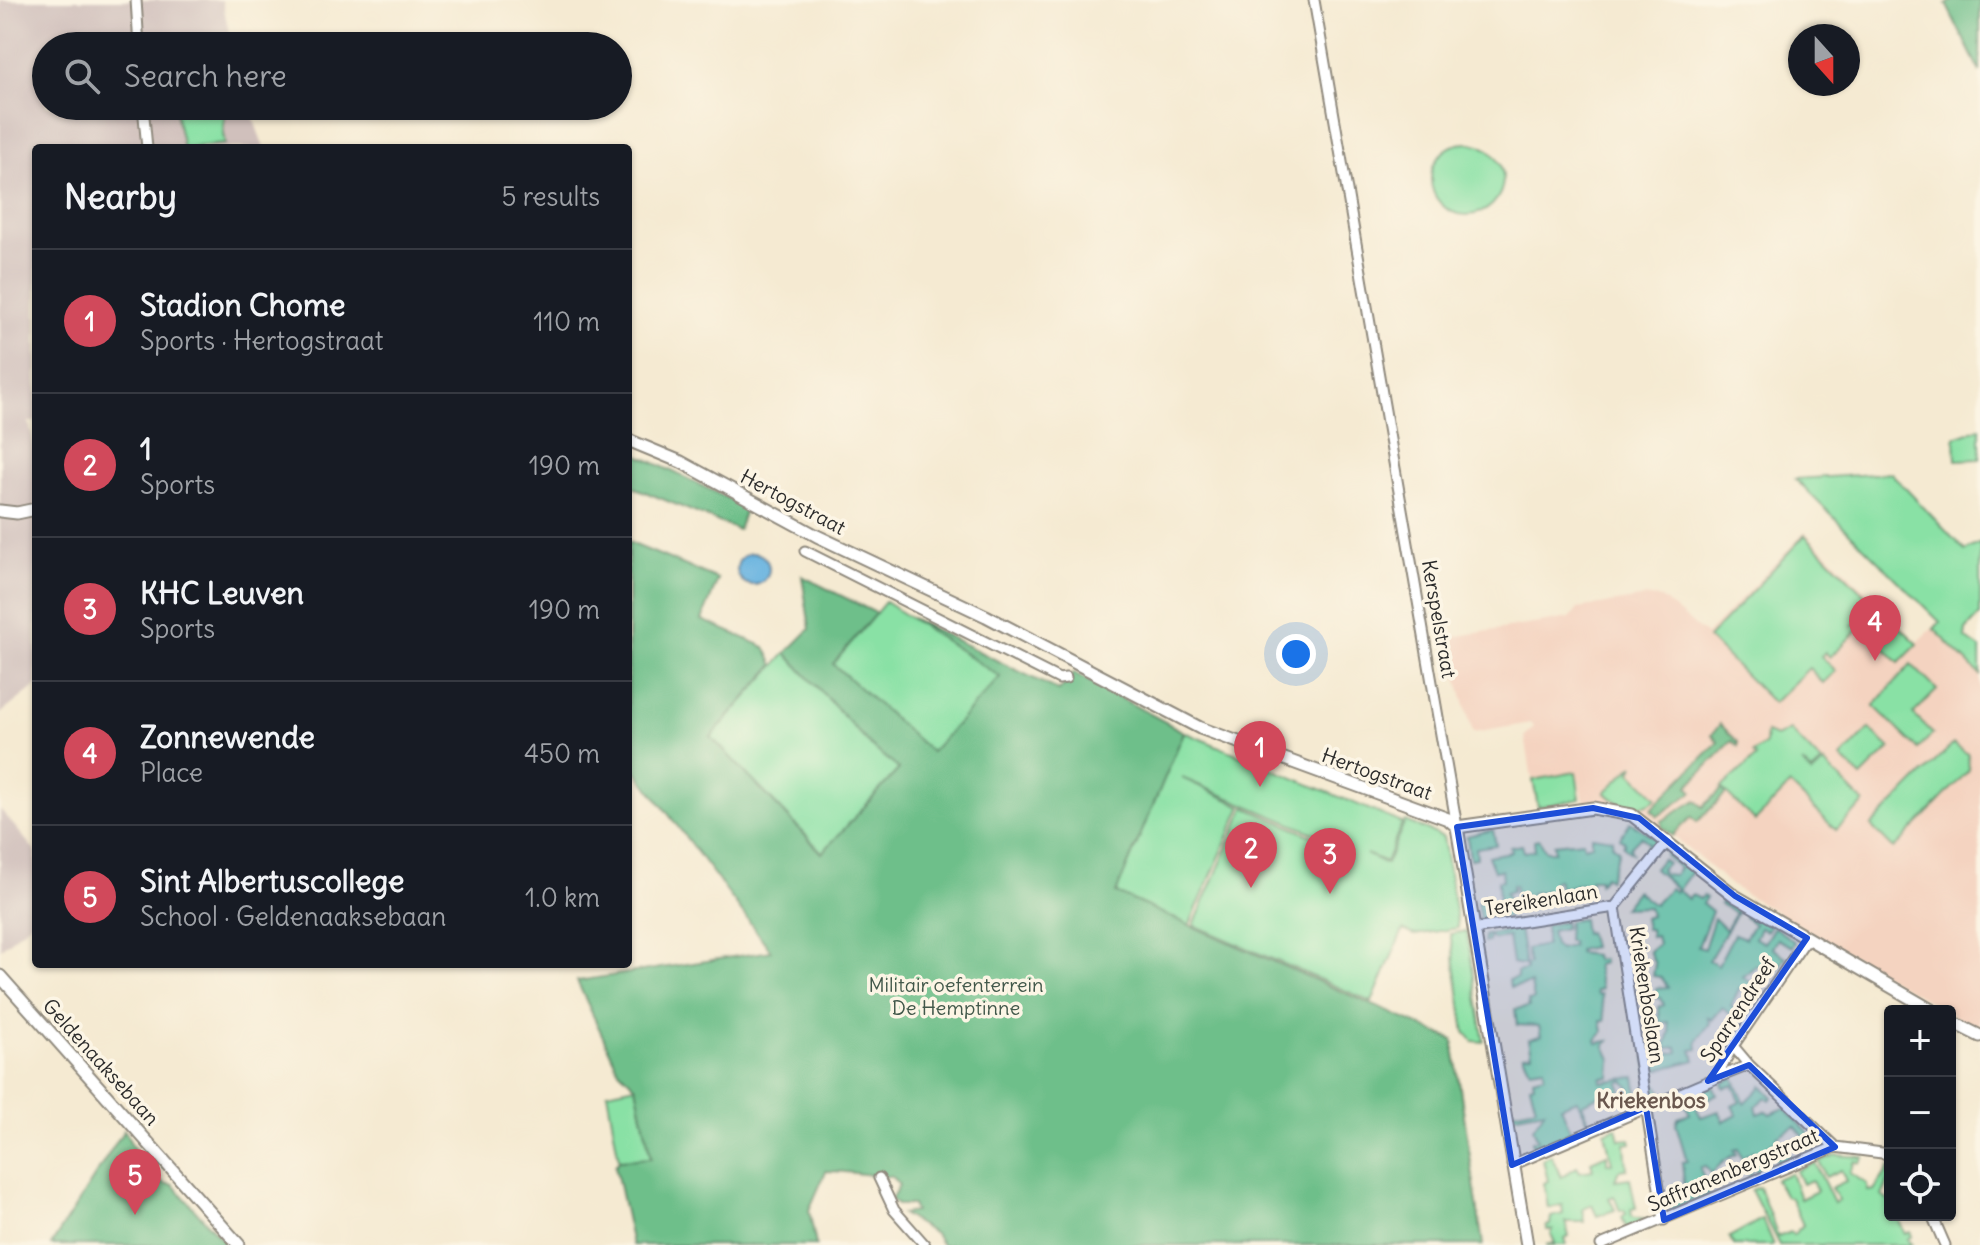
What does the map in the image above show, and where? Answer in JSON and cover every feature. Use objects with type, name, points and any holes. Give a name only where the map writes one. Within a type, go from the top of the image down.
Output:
[{"type":"street","points":[[136,0],[138,32]]},
{"type":"street","name":"Kerspelstraat","points":[[1314,0],[1527,1245]]},
{"type":"street","points":[[144,120],[147,144]]},
{"type":"street","name":"Hertogstraat","points":[[632,442],[681,462],[817,536],[986,616],[1200,728],[1448,819],[1457,827]]},
{"type":"street","points":[[0,511],[17,513],[32,510]]},
{"type":"street","points":[[805,551],[1059,679],[1066,678]]},
{"type":"street","points":[[1457,827],[1596,808],[1639,818],[1735,896],[1923,1005]]},
{"type":"street","name":"Kriekenboslaan","points":[[1664,1220],[1615,907],[1668,841]]},
{"type":"street","name":"Tereikenlaan","points":[[1474,929],[1615,907]]},
{"type":"street","name":"Sparrendreef","points":[[1512,1165],[1716,1078],[1733,1046],[1807,938]]},
{"type":"street","name":"Geldenaaksebaan","points":[[0,976],[239,1245]]},
{"type":"street","points":[[1956,1024],[1980,1036]]},
{"type":"street","points":[[1733,1046],[1835,1147],[1884,1153]]},
{"type":"street","points":[[1716,1078],[1749,1065]]},
{"type":"street","name":"Saffranenbergstraat","points":[[1601,1245],[1835,1147]]},
{"type":"street","points":[[879,1178],[894,1210],[925,1245]]},
{"type":"street","points":[[1935,1221],[1945,1245]]},
{"type":"highlighted area","points":[[1593,808],[1639,818],[1735,896],[1807,938],[1708,1081],[1749,1065],[1835,1147],[1664,1220],[1646,1107],[1512,1165],[1457,827]]},
{"type":"shaded area","points":[[0,0],[222,0],[229,32],[32,32],[32,120],[254,120],[263,144],[32,144],[32,422],[29,422],[32,437],[32,689],[0,714]]},
{"type":"shaded area","points":[[1805,532],[1918,642],[1939,622],[1980,660],[1980,1031],[1956,1017],[1956,1005],[1936,1005],[1732,886],[1643,810],[1585,804],[1577,772],[1532,779],[1525,736],[1534,727],[1531,723],[1473,733],[1446,638],[1570,618],[1578,609],[1645,597],[1661,598],[1706,635]]},
{"type":"shaded area","points":[[0,809],[32,847],[32,921],[0,949]]},
{"type":"green space","points":[[1953,0],[1980,0],[1980,72],[1946,4]]},
{"type":"green space","points":[[177,120],[224,120],[225,144],[182,144]]},
{"type":"green space","points":[[1467,143],[1487,149],[1497,159],[1503,179],[1497,199],[1487,209],[1467,215],[1447,209],[1437,199],[1431,179],[1437,159],[1447,149]]},
{"type":"green space","points":[[1980,428],[1980,459],[1956,460],[1955,437]]},
{"type":"green space","points":[[632,452],[746,507],[738,530],[632,487]]},
{"type":"green space","points":[[1891,473],[1965,551],[1980,543],[1980,615],[1966,630],[1965,638],[1980,648],[1980,675],[1934,629],[1940,622],[1795,479]]},
{"type":"green space","points":[[1805,535],[1874,604],[1851,627],[1876,604],[1918,644],[1899,663],[1862,626],[1830,657],[1825,652],[1821,656],[1836,671],[1823,683],[1809,668],[1773,703],[1708,638]]},
{"type":"green space","name":"Militair oefenterrein De Hemptinne","points":[[632,544],[718,579],[702,620],[765,647],[774,665],[711,737],[822,853],[899,769],[870,745],[786,653],[810,629],[802,576],[876,613],[833,664],[931,752],[1000,677],[911,618],[1059,691],[1074,673],[1184,732],[1116,893],[1453,1040],[1483,1245],[942,1245],[935,1234],[902,1214],[915,1212],[912,1205],[897,1205],[891,1199],[899,1185],[892,1177],[826,1171],[809,1210],[816,1245],[632,1245],[615,1166],[619,1160],[651,1158],[636,1086],[618,1069],[577,981],[771,951],[632,765]]},
{"type":"green space","points":[[885,602],[1001,677],[931,753],[833,664]]},
{"type":"green space","points":[[786,653],[870,745],[899,769],[823,853],[711,737]]},
{"type":"green space","points":[[1911,664],[1937,690],[1913,714],[1933,734],[1918,749],[1874,706]]},
{"type":"green space","points":[[1720,724],[1738,742],[1738,746],[1732,741],[1688,786],[1693,792],[1658,816],[1651,809],[1718,742],[1712,735]]},
{"type":"green space","points":[[1869,729],[1890,748],[1861,777],[1841,758]]},
{"type":"green space","points":[[1790,730],[1822,763],[1812,772],[1802,763],[1812,774],[1824,763],[1864,803],[1836,830],[1790,785],[1755,821],[1721,788],[1756,757],[1753,753],[1765,744],[1766,733],[1776,737]]},
{"type":"green space","points":[[1184,732],[1402,823],[1386,862],[1366,854],[1386,864],[1405,821],[1443,837],[1458,928],[1415,935],[1403,930],[1372,1002],[1194,925],[1245,807],[1314,837],[1316,834],[1182,778],[1242,806],[1189,926],[1116,893]]},
{"type":"green space","points":[[1953,744],[1968,754],[1969,770],[1894,849],[1871,826]]},
{"type":"green space","points":[[1634,765],[1631,772],[1657,798],[1644,805],[1623,804],[1605,792]]},
{"type":"green space","points":[[1576,772],[1580,799],[1538,807],[1533,780]]},
{"type":"green space","points":[[1722,789],[1726,794],[1697,822],[1692,817],[1672,836],[1662,827],[1662,821],[1696,800],[1703,807]]},
{"type":"green space","points":[[1630,822],[1656,839],[1657,844],[1649,854],[1644,850],[1649,843],[1641,836],[1630,847],[1632,853],[1623,846],[1625,842],[1620,838]]},
{"type":"green space","points":[[1493,830],[1496,845],[1476,848],[1477,858],[1470,859],[1467,836]]},
{"type":"green space","points":[[1592,836],[1613,839],[1612,844],[1619,851],[1609,879],[1605,876],[1599,883],[1599,879],[1590,879],[1591,890],[1586,890],[1585,882],[1560,889],[1558,879],[1554,880],[1551,890],[1530,893],[1531,899],[1527,899],[1526,895],[1516,895],[1515,885],[1512,885],[1512,891],[1505,893],[1510,902],[1506,904],[1508,917],[1480,919],[1477,902],[1484,901],[1485,910],[1499,908],[1498,881],[1503,880],[1502,870],[1494,871],[1488,856],[1511,852],[1510,847],[1522,845],[1524,852],[1535,850],[1534,840],[1539,839],[1546,851],[1555,851],[1554,844],[1583,841],[1584,846],[1592,845]]},
{"type":"green space","points":[[1667,852],[1693,870],[1678,890],[1688,899],[1692,895],[1700,899],[1703,896],[1706,898],[1702,903],[1712,911],[1698,947],[1704,949],[1714,918],[1726,930],[1736,913],[1720,904],[1727,897],[1740,908],[1709,960],[1718,965],[1734,934],[1745,938],[1754,924],[1744,917],[1747,911],[1770,925],[1766,931],[1760,928],[1755,938],[1764,943],[1774,927],[1795,942],[1792,947],[1777,939],[1772,948],[1786,957],[1774,974],[1756,965],[1743,977],[1763,991],[1756,1001],[1740,988],[1731,1006],[1746,1016],[1742,1022],[1722,1008],[1712,1020],[1707,1016],[1710,1023],[1697,1041],[1698,1049],[1692,1050],[1695,1060],[1654,1071],[1657,1079],[1654,1081],[1663,1094],[1654,1097],[1645,1058],[1678,1052],[1677,1047],[1665,1049],[1670,1032],[1668,1022],[1660,1023],[1659,1007],[1664,1005],[1661,998],[1657,998],[1656,988],[1668,987],[1661,977],[1653,976],[1655,964],[1649,951],[1658,944],[1656,936],[1651,937],[1650,929],[1646,929],[1644,918],[1650,916],[1648,907],[1623,908],[1636,891],[1654,905],[1670,888],[1675,892],[1677,889],[1654,869],[1662,859],[1667,863],[1661,869],[1663,874],[1674,875],[1679,868],[1665,855]]},
{"type":"green space","points":[[1582,919],[1584,933],[1588,932],[1592,947],[1578,950],[1578,953],[1594,955],[1595,960],[1602,959],[1603,963],[1596,965],[1601,989],[1596,991],[1597,995],[1601,994],[1605,1021],[1601,1021],[1603,1032],[1596,1040],[1597,1043],[1609,1041],[1605,1046],[1611,1059],[1610,1077],[1601,1078],[1601,1082],[1635,1077],[1639,1101],[1633,1106],[1632,1091],[1624,1081],[1619,1083],[1622,1090],[1615,1092],[1617,1097],[1613,1099],[1610,1091],[1582,1103],[1590,1124],[1577,1100],[1561,1106],[1571,1132],[1534,1149],[1532,1141],[1538,1140],[1533,1128],[1545,1110],[1511,1116],[1511,1112],[1536,1107],[1530,1085],[1534,1084],[1533,1078],[1544,1075],[1544,1067],[1530,1069],[1523,1055],[1532,1054],[1529,1039],[1541,1036],[1539,1026],[1517,1025],[1515,1009],[1529,1007],[1528,1001],[1534,1000],[1531,984],[1510,987],[1509,980],[1517,978],[1517,972],[1526,970],[1529,964],[1526,949],[1546,945],[1546,925],[1564,922],[1565,928],[1551,931],[1554,945],[1559,949],[1572,946],[1571,941],[1567,941],[1568,921]]},
{"type":"green space","points":[[1519,929],[1525,965],[1512,963],[1508,937],[1493,939],[1489,935],[1488,942],[1484,943],[1485,935]]},
{"type":"green space","points":[[1467,931],[1484,1042],[1473,1041],[1465,1032],[1450,934]]},
{"type":"green space","points":[[1734,1078],[1745,1103],[1762,1086],[1773,1097],[1770,1100],[1766,1097],[1756,1106],[1758,1114],[1766,1111],[1770,1114],[1785,1108],[1820,1145],[1810,1151],[1804,1143],[1807,1140],[1795,1126],[1776,1137],[1792,1158],[1778,1164],[1775,1157],[1782,1153],[1775,1141],[1764,1149],[1771,1167],[1757,1173],[1753,1164],[1760,1159],[1756,1150],[1745,1155],[1753,1175],[1749,1176],[1738,1149],[1734,1150],[1736,1154],[1711,1174],[1705,1166],[1700,1168],[1709,1194],[1671,1209],[1667,1196],[1705,1189],[1702,1183],[1688,1187],[1684,1183],[1682,1162],[1687,1161],[1676,1124],[1678,1118],[1690,1114],[1683,1099],[1713,1086],[1717,1094],[1695,1105],[1701,1117],[1719,1111],[1724,1122],[1737,1115],[1732,1106],[1740,1102],[1734,1085],[1724,1088],[1722,1083]]},
{"type":"green space","points":[[636,1086],[651,1159],[619,1160],[607,1092]]},
{"type":"green space","points":[[1617,1127],[1620,1140],[1630,1139],[1631,1143],[1625,1144],[1627,1169],[1619,1170],[1615,1180],[1630,1178],[1636,1208],[1631,1209],[1632,1217],[1645,1220],[1626,1228],[1622,1217],[1626,1214],[1624,1210],[1620,1211],[1614,1196],[1609,1198],[1615,1210],[1597,1216],[1592,1205],[1583,1209],[1585,1222],[1565,1222],[1569,1236],[1565,1238],[1567,1245],[1546,1245],[1555,1243],[1551,1234],[1553,1230],[1547,1230],[1546,1226],[1550,1225],[1551,1217],[1563,1214],[1562,1205],[1548,1208],[1544,1183],[1548,1181],[1543,1159],[1551,1155],[1561,1177],[1577,1167],[1580,1172],[1593,1170],[1591,1161],[1607,1154],[1607,1163],[1612,1163],[1605,1132]]},
{"type":"green space","points":[[124,1130],[134,1149],[163,1183],[173,1185],[227,1245],[51,1245]]},
{"type":"green space","points":[[1836,1155],[1864,1157],[1860,1163],[1855,1161],[1850,1173],[1867,1184],[1867,1191],[1874,1190],[1884,1176],[1884,1221],[1899,1221],[1905,1234],[1910,1232],[1912,1236],[1907,1239],[1912,1245],[1779,1245],[1751,1190],[1759,1187],[1778,1237],[1791,1232],[1793,1235],[1803,1225],[1791,1198],[1785,1196],[1775,1179],[1791,1173],[1800,1199],[1817,1191],[1812,1180],[1802,1184],[1796,1171],[1815,1163],[1834,1203],[1839,1200],[1831,1188],[1846,1181],[1841,1170],[1826,1177],[1819,1161]]},
{"type":"green space","points":[[1762,1219],[1773,1245],[1734,1245],[1729,1237]]},
{"type":"water","points":[[753,553],[764,558],[769,569],[764,580],[753,585],[742,580],[737,569],[742,558]]},
{"type":"place","name":"Zonnewende","points":[[1875,661]]},
{"type":"place","name":"Stadion Chome","points":[[1260,787]]},
{"type":"place","name":"1","points":[[1251,888]]},
{"type":"place","name":"KHC Leuven","points":[[1330,894]]},
{"type":"place","name":"Sint Albertuscollege","points":[[135,1215]]},
{"type":"district","name":"Kriekenbos","points":[[1651,1100]]}]
